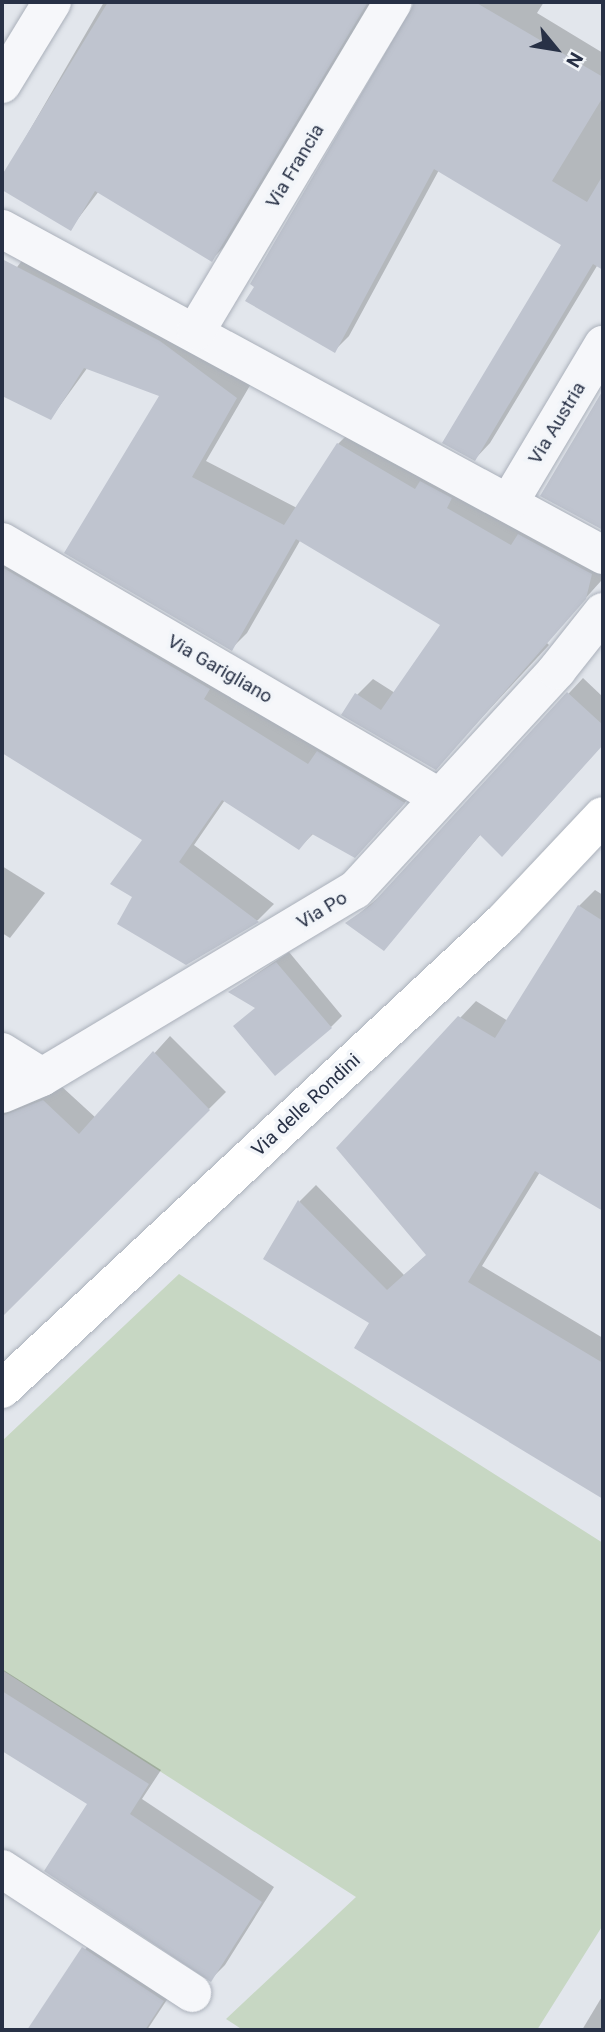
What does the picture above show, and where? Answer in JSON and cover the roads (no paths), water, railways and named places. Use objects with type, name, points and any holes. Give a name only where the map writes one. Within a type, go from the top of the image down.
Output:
[{"type":"street","points":[[2,84],[52,2]]},
{"type":"street","name":"Via Francia","points":[[196,331],[393,2]]},
{"type":"street","points":[[2,229],[510,501],[603,555]]},
{"type":"street","name":"Via Austria","points":[[510,501],[603,345]]},
{"type":"street","name":"Via Garigliano","points":[[2,542],[437,796]]},
{"type":"street","name":"Via Po","points":[[2,1094],[42,1077],[355,890],[437,796],[557,670],[603,612]]},
{"type":"street","name":"Via delle Rondini","points":[[2,1389],[504,921],[603,816]]},
{"type":"street","points":[[2,1052],[42,1077]]},
{"type":"street","points":[[2,1869],[192,1993]]}]
